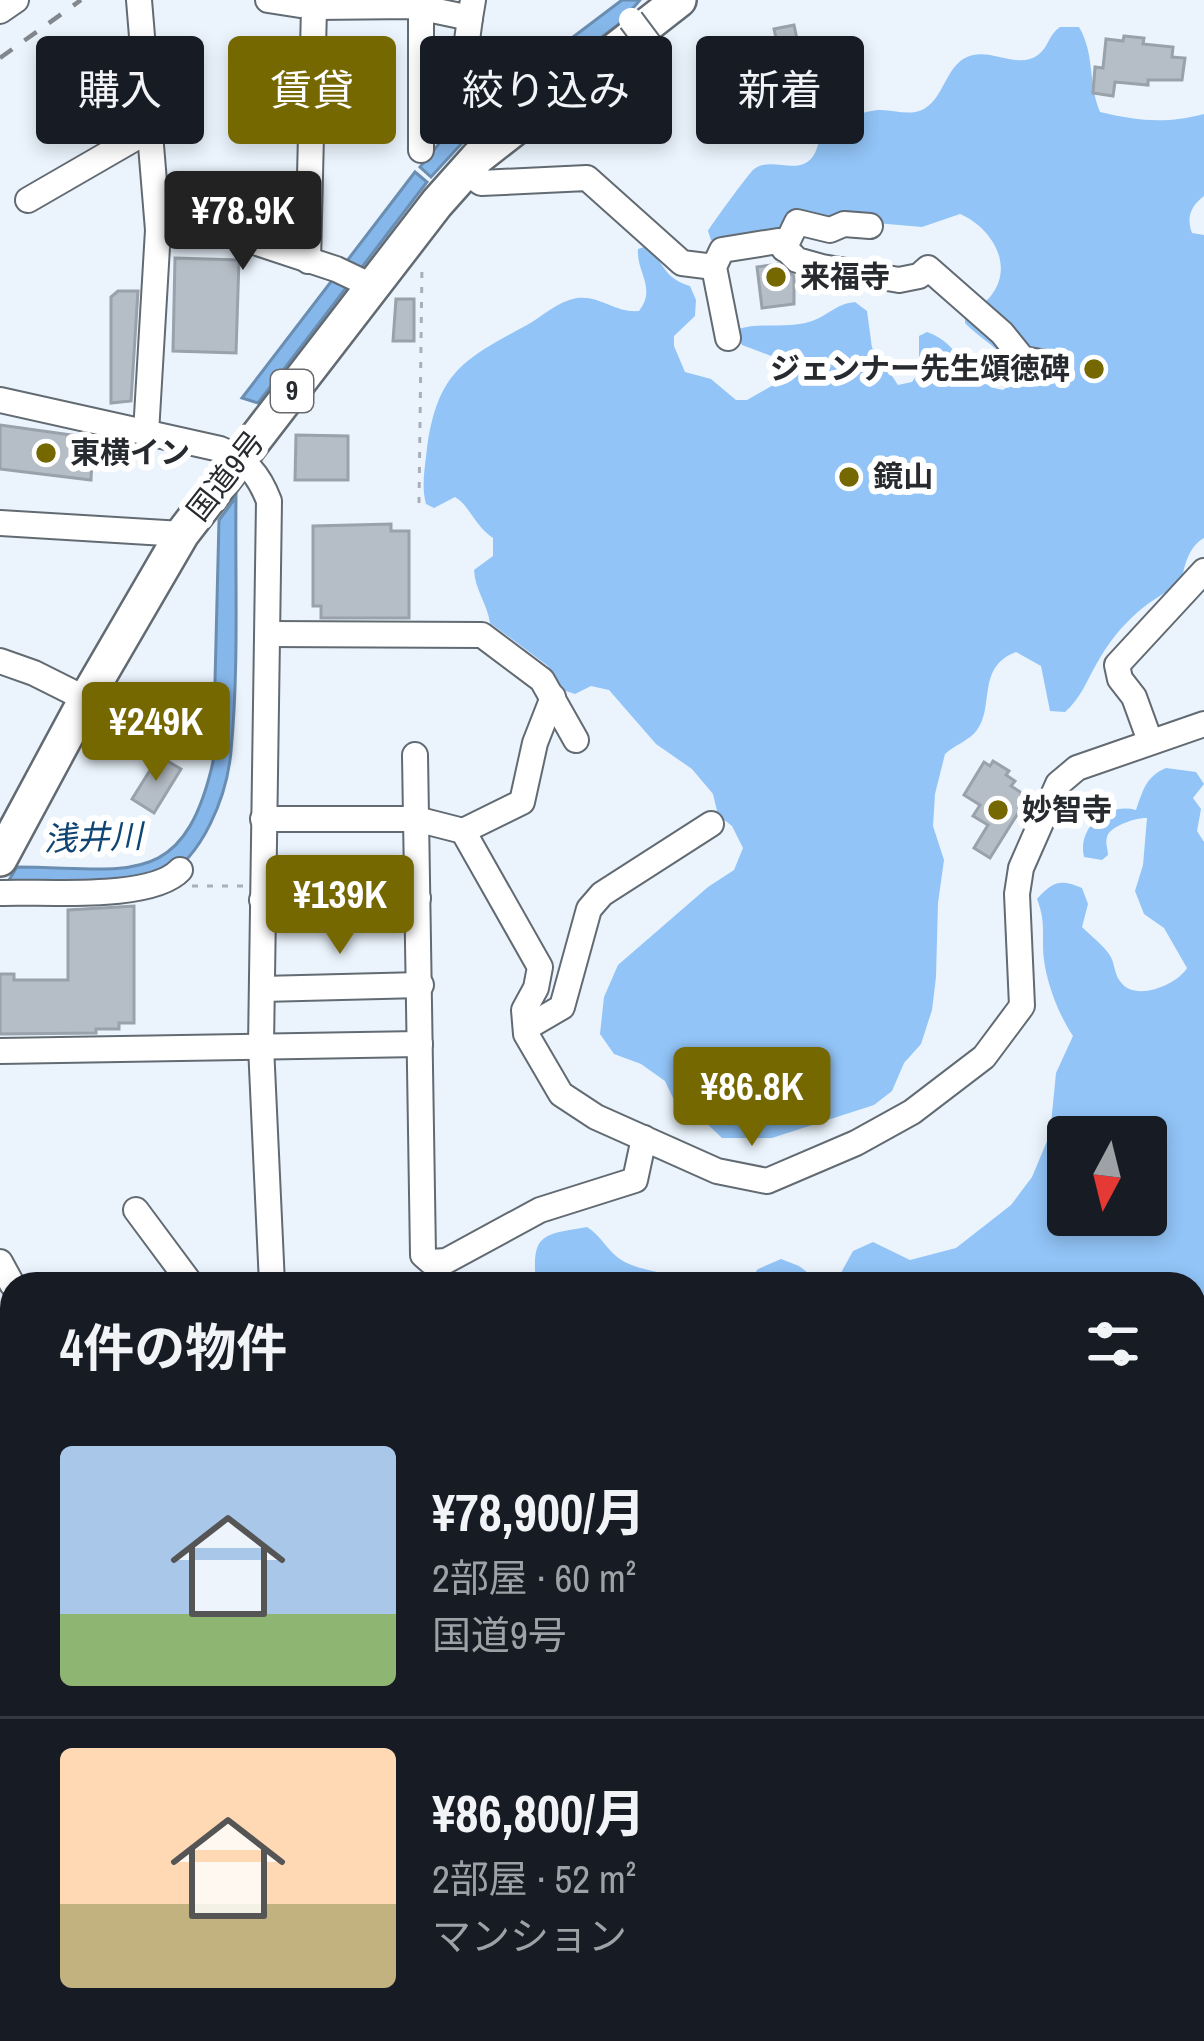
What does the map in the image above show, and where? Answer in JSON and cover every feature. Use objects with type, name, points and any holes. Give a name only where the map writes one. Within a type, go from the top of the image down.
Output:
[{"type":"highway","name":"国道9号","points":[[0,858],[182,534],[240,457],[355,278],[422,222],[465,171],[679,0]]},
{"type":"street","points":[[0,11],[16,0]]},
{"type":"street","points":[[139,0],[142,36]]},
{"type":"street","points":[[268,0],[472,9]]},
{"type":"street","points":[[305,4],[308,261]]},
{"type":"street","points":[[421,8],[421,150]]},
{"type":"street","points":[[631,20],[643,36]]},
{"type":"street","points":[[28,200],[125,144]]},
{"type":"street","points":[[146,433],[158,230],[152,144]]},
{"type":"street","points":[[465,171],[481,183],[587,178],[682,263],[713,267]]},
{"type":"street","points":[[784,249],[797,222],[830,230],[844,224],[871,226]]},
{"type":"street","points":[[158,230],[224,232],[355,278]]},
{"type":"street","points":[[728,338],[713,267],[722,250],[778,241],[796,260],[880,278],[919,276],[928,268],[1002,333],[1023,359],[1052,364]]},
{"type":"street","points":[[0,400],[240,457],[269,501],[261,1046],[271,1272]]},
{"type":"street","points":[[0,523],[182,534]]},
{"type":"street","points":[[1150,741],[1117,665],[1204,571]]},
{"type":"street","points":[[268,634],[477,633],[534,672],[575,740]]},
{"type":"street","points":[[0,661],[86,699]]},
{"type":"street","points":[[263,819],[416,819],[463,830],[522,802],[535,743],[553,697]]},
{"type":"street","points":[[463,830],[540,967],[524,1010],[526,1028],[561,1094],[577,1107],[717,1171],[767,1181],[899,1120],[983,1058],[1022,1006],[1017,894],[1021,868],[1058,784],[1077,768],[1204,724]]},
{"type":"street","points":[[416,755],[423,1255],[431,1262],[446,1262],[540,1210],[635,1180],[644,1138]]},
{"type":"street","points":[[526,1028],[562,1007],[589,908],[602,894],[711,824]]},
{"type":"street","points":[[0,893],[156,886],[180,870]]},
{"type":"street","points":[[262,893],[418,898]]},
{"type":"street","points":[[262,988],[421,985]]},
{"type":"street","points":[[0,1051],[420,1044]]},
{"type":"street","points":[[136,1210],[182,1272]]},
{"type":"path","points":[[419,502],[422,222]]},
{"type":"path","points":[[156,886],[262,893]]},
{"type":"shaded area","points":[[622,0],[640,0],[603,36],[574,36]]},
{"type":"shaded area","points":[[1060,27],[1079,27],[1100,112],[1152,120],[1204,114],[1204,196],[1193,208],[1190,222],[1192,233],[1204,235],[1204,538],[1190,552],[1181,584],[1123,627],[1065,712],[1050,711],[1041,666],[1016,652],[991,677],[977,730],[945,754],[933,826],[944,860],[932,1010],[921,1044],[904,1063],[892,1091],[874,1105],[772,1138],[722,1138],[696,1113],[675,1102],[665,1081],[641,1064],[614,1054],[600,1034],[604,997],[618,965],[734,870],[743,848],[732,826],[718,815],[713,794],[692,769],[656,744],[609,690],[591,686],[575,694],[560,689],[548,666],[490,623],[474,570],[493,556],[493,538],[455,497],[434,508],[426,504],[427,448],[438,401],[471,359],[557,305],[585,298],[639,311],[646,287],[638,249],[644,247],[673,278],[690,286],[696,300],[695,316],[674,336],[685,372],[711,379],[736,400],[747,400],[782,380],[785,369],[782,360],[742,345],[736,336],[738,329],[809,322],[855,302],[867,311],[872,348],[894,363],[892,376],[898,385],[912,382],[919,372],[919,336],[927,332],[949,345],[980,380],[1003,390],[1014,382],[1008,363],[965,323],[965,316],[990,297],[997,285],[1000,261],[990,238],[960,214],[922,227],[876,223],[724,246],[711,240],[708,231],[754,169],[802,164],[809,161],[818,144],[864,144],[864,113],[924,109],[964,59],[981,54],[1031,59],[1042,52]]},
{"type":"shaded area","points":[[439,144],[461,144],[431,177],[420,167]]},
{"type":"shaded area","points":[[415,172],[427,182],[258,403],[242,398]]},
{"type":"shaded area","points":[[236,497],[231,751],[218,805],[201,841],[162,879],[4,888],[17,867],[89,869],[145,864],[167,853],[185,834],[213,762],[219,520]]},
{"type":"shaded area","points":[[1166,768],[1196,772],[1204,784],[1193,798],[1201,809],[1197,831],[1204,842],[1204,1272],[841,1272],[853,1251],[873,1242],[910,1260],[956,1248],[1011,1205],[1032,1177],[1047,1141],[1047,1236],[1167,1236],[1167,1116],[1052,1116],[1056,1073],[1073,1036],[1048,981],[1037,899],[1057,883],[1082,888],[1088,904],[1082,927],[1109,954],[1126,987],[1155,989],[1182,974],[1187,968],[1164,928],[1144,914],[1135,891],[1143,865],[1147,818],[1113,829],[1106,839],[1108,855],[1102,860],[1084,857],[1090,827],[1105,813],[1136,810],[1146,785]]},
{"type":"shaded area","points":[[587,1227],[623,1261],[657,1272],[536,1272],[538,1245],[560,1232]]},
{"type":"shaded area","points":[[781,1259],[799,1266],[807,1272],[756,1272]]},
{"type":"building","points":[[794,25],[796,36],[776,36],[774,29]]},
{"type":"building","points":[[1124,36],[1144,38],[1143,44],[1173,47],[1172,57],[1185,58],[1182,80],[1148,80],[1148,85],[1115,82],[1113,96],[1093,93],[1095,67],[1103,68],[1106,39],[1123,41]]},
{"type":"building","points":[[175,258],[239,260],[236,353],[173,351]]},
{"type":"building","name":"来福寺","points":[[778,264],[794,276],[794,304],[762,308],[757,267]]},
{"type":"building","points":[[118,291],[138,291],[131,401],[111,403],[111,297]]},
{"type":"building","points":[[396,299],[414,299],[414,341],[393,341]]},
{"type":"building","name":"東横イン","points":[[0,425],[93,438],[91,480],[0,469]]},
{"type":"building","points":[[296,435],[348,436],[348,480],[295,480]]},
{"type":"building","points":[[391,524],[391,531],[409,531],[409,618],[321,618],[321,606],[313,606],[313,526]]},
{"type":"building","points":[[133,688],[162,689],[161,709],[153,708],[152,719],[131,718]]},
{"type":"building","points":[[159,756],[181,769],[154,813],[132,799]]},
{"type":"building","name":"妙智寺","points":[[993,761],[1009,771],[1006,775],[1015,781],[1011,786],[1028,797],[990,858],[974,848],[988,825],[973,816],[980,805],[964,795],[984,762],[990,766]]},
{"type":"building","points":[[134,906],[134,1023],[96,1029],[96,1033],[0,1034],[0,974],[14,974],[14,980],[68,980],[68,910]]},
{"type":"railway","points":[[0,58],[81,0]]},
{"type":"place","name":"来福寺","points":[[776,277]]},
{"type":"place","name":"ジェンナー先生頌徳碑","points":[[1094,369]]},
{"type":"place","name":"東横イン","points":[[46,453]]},
{"type":"place","name":"鏡山","points":[[849,477]]},
{"type":"place","name":"妙智寺","points":[[998,810]]},
{"type":"water label","name":"浅井川","points":[[93,837]]}]
